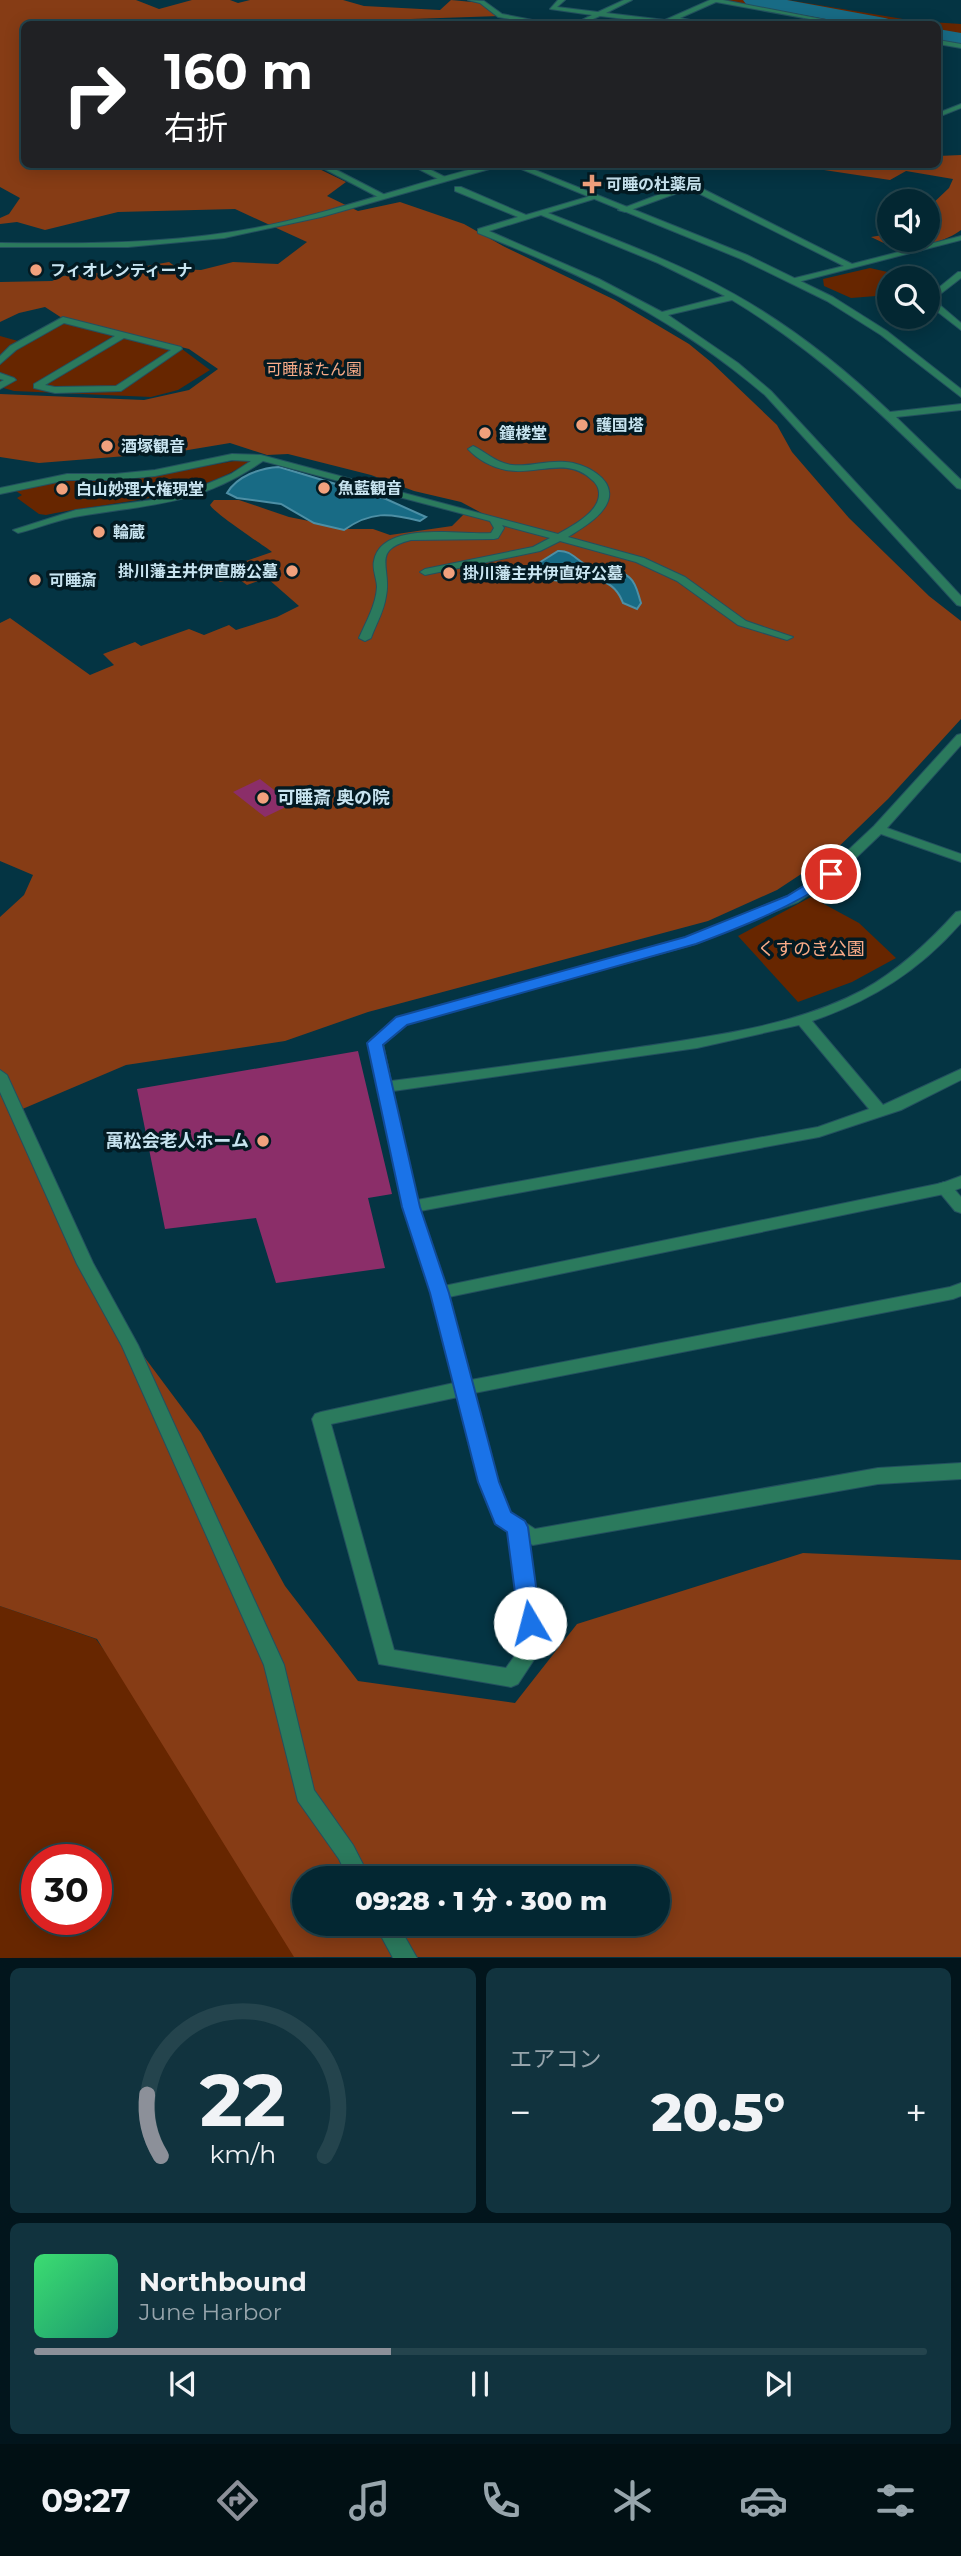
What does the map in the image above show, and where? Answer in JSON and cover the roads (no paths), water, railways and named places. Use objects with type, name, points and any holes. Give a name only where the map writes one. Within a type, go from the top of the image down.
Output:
[{"type":"street","points":[[471,0],[482,2],[500,16],[531,21]]},
{"type":"street","points":[[562,0],[552,8],[659,21]]},
{"type":"street","points":[[582,21],[629,0]]},
{"type":"street","points":[[698,0],[827,21]]},
{"type":"street","points":[[669,21],[715,1]]},
{"type":"street","points":[[941,43],[961,46]]},
{"type":"street","points":[[941,114],[961,106]]},
{"type":"street","points":[[326,168],[383,196]]},
{"type":"street","points":[[421,168],[443,178]]},
{"type":"street","points":[[0,245],[114,246],[193,240],[258,229],[443,178],[490,168]]},
{"type":"street","points":[[522,168],[744,257],[794,281],[859,316],[961,394]]},
{"type":"street","points":[[458,189],[525,217]]},
{"type":"street","points":[[622,210],[682,189],[698,190],[849,265]]},
{"type":"street","points":[[591,197],[481,231],[608,284],[664,314],[736,364],[768,393],[961,603]]},
{"type":"street","points":[[540,212],[672,265],[733,297],[811,349],[890,415],[961,486]]},
{"type":"street","points":[[794,281],[961,237]]},
{"type":"street","points":[[961,274],[935,294],[937,307],[961,327]]},
{"type":"street","points":[[664,314],[733,297]]},
{"type":"street","points":[[0,361],[13,348],[63,320],[123,335],[178,349],[118,389],[55,390],[37,386],[123,335]]},
{"type":"street","points":[[0,376],[11,380],[0,386]]},
{"type":"street","points":[[890,415],[961,407]]},
{"type":"street","points":[[425,572],[524,552],[559,537],[600,507],[604,498],[602,484],[589,471],[554,463],[511,468],[492,462],[473,449]]},
{"type":"street","points":[[0,491],[67,477],[116,477],[155,473],[218,459],[261,458],[629,556],[664,569],[742,623],[786,637]]},
{"type":"street","points":[[18,530],[76,513],[161,502],[194,493],[235,476],[261,458]]},
{"type":"street","points":[[365,638],[380,601],[382,588],[378,562],[387,548],[412,536],[494,536],[499,528],[494,519]]},
{"type":"street","points":[[961,738],[879,829],[831,874],[793,899],[728,927],[679,944],[401,1021],[375,1043],[411,1207],[439,1293],[489,1482],[503,1518],[533,1537],[878,1476],[961,1471]]},
{"type":"street","points":[[879,829],[961,858]]},
{"type":"street","points":[[385,1087],[509,1072],[706,1041],[803,1020],[855,1000],[901,973],[932,949],[961,915]]},
{"type":"street","points":[[803,1020],[880,1112]]},
{"type":"street","points":[[411,1207],[819,1132],[880,1112],[961,1074]]},
{"type":"street","points":[[0,1075],[85,1264],[130,1345],[274,1665],[305,1794],[353,1866]]},
{"type":"street","points":[[439,1293],[944,1188],[961,1182]]},
{"type":"street","points":[[944,1188],[961,1207]]},
{"type":"street","points":[[517,1527],[533,1646],[511,1678],[386,1658],[321,1419],[465,1388],[953,1293],[961,1289]]},
{"type":"street","points":[[393,1936],[406,1958]]},
{"type":"water","points":[[279,467],[386,499],[426,517],[420,521],[380,515],[363,519],[344,530],[314,523],[281,504],[237,498],[227,493],[237,482],[250,474]]},
{"type":"water","points":[[558,551],[570,554],[587,565],[625,574],[637,590],[641,603],[637,609],[623,603],[615,589],[604,582],[553,580],[543,576],[534,566]]},
{"type":"waterway","points":[[753,0],[868,21]]},
{"type":"waterway","points":[[941,36],[961,39]]},
{"type":"place","name":"可睡の杜薬局","points":[[592,184]]},
{"type":"place","name":"フィオレンティーナ","points":[[36,270]]},
{"type":"place","name":"護国塔","points":[[582,425]]},
{"type":"place","name":"鐘楼堂","points":[[485,433]]},
{"type":"place","name":"酒塚観音","points":[[107,446]]},
{"type":"place","name":"魚藍観音","points":[[324,488]]},
{"type":"place","name":"白山妙理大権現堂","points":[[62,489]]},
{"type":"place","name":"輪蔵","points":[[99,532]]},
{"type":"place","name":"掛川藩主井伊直勝公墓","points":[[292,571]]},
{"type":"place","name":"掛川藩主井伊直好公墓","points":[[449,573]]},
{"type":"place","name":"可睡斎","points":[[35,580]]},
{"type":"place","name":"可睡斎 奥の院","points":[[263,798]]},
{"type":"place","name":"萬松会老人ホーム","points":[[263,1141]]},
{"type":"park label","name":"可睡ぼたん園","points":[[314,369]]},
{"type":"park label","name":"くすのき公園","points":[[811,949]]}]
